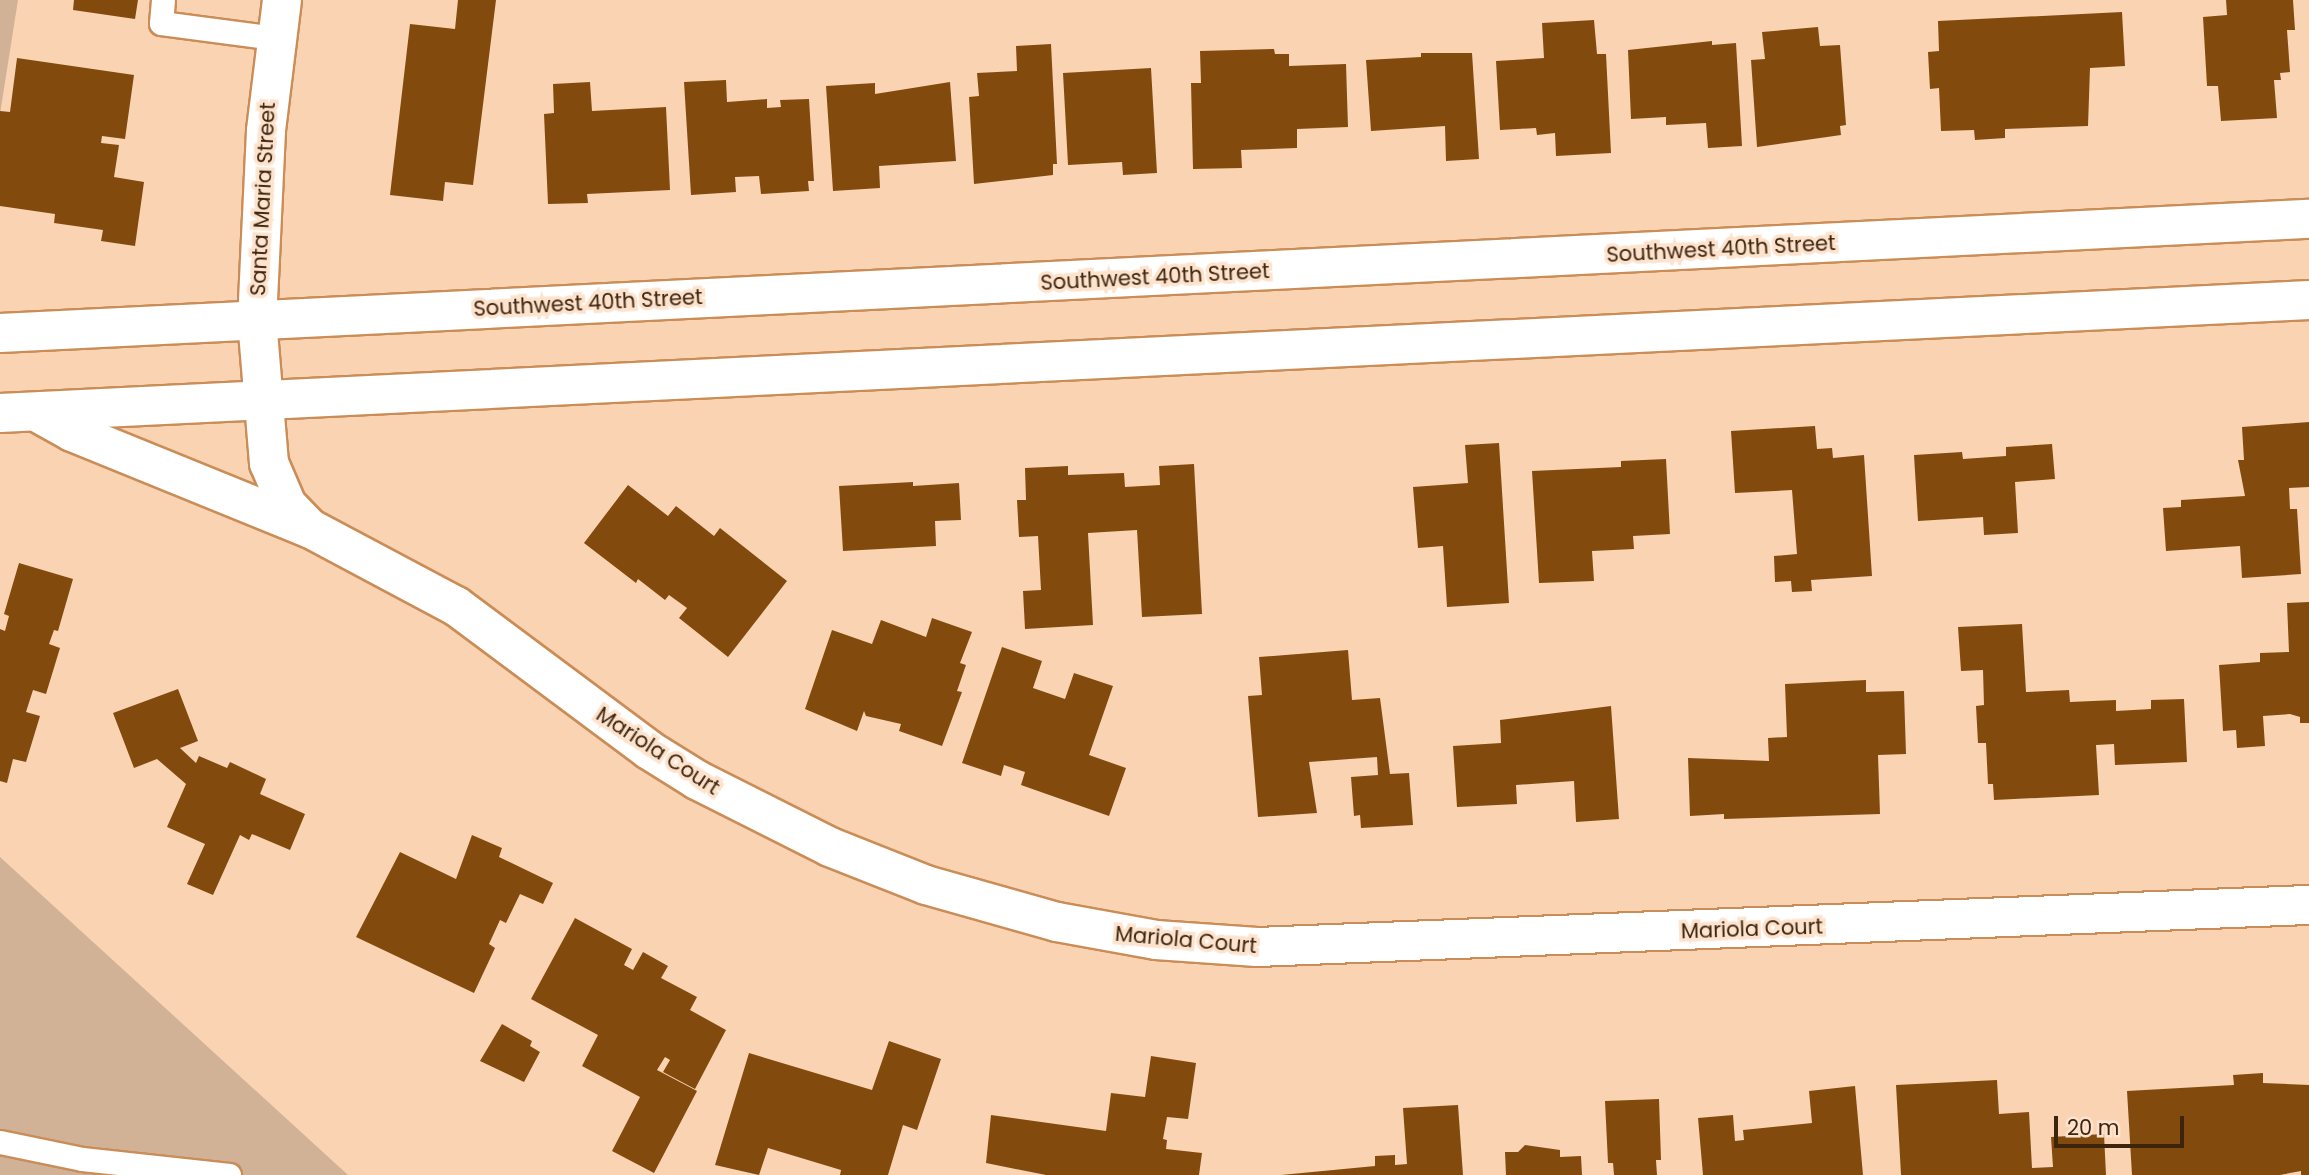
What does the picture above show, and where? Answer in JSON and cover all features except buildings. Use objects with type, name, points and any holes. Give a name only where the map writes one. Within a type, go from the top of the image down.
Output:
[{"type":"main road","name":"Santa Maria Street","points":[[262,399],[257,320],[259,223],[275,38],[282,0]]},
{"type":"main road","name":"Southwest 40th Street","points":[[0,333],[2309,219]]},
{"type":"main road","points":[[18,413],[2309,300]]},
{"type":"main road","name":"Mariola Court","points":[[262,399],[274,477],[287,505],[309,528],[456,606],[649,750],[742,804],[830,847],[926,885],[1104,932],[1207,945],[1310,948],[2309,905]]},
{"type":"main road","points":[[18,413],[72,432],[309,528]]},
{"type":"lane","points":[[163,0],[161,23],[275,38]]},
{"type":"lane","points":[[0,1142],[82,1158],[229,1175]]},
{"type":"shaded area","points":[[0,0],[18,0],[0,114]]},
{"type":"shaded area","points":[[0,857],[348,1175],[0,1175]]}]
